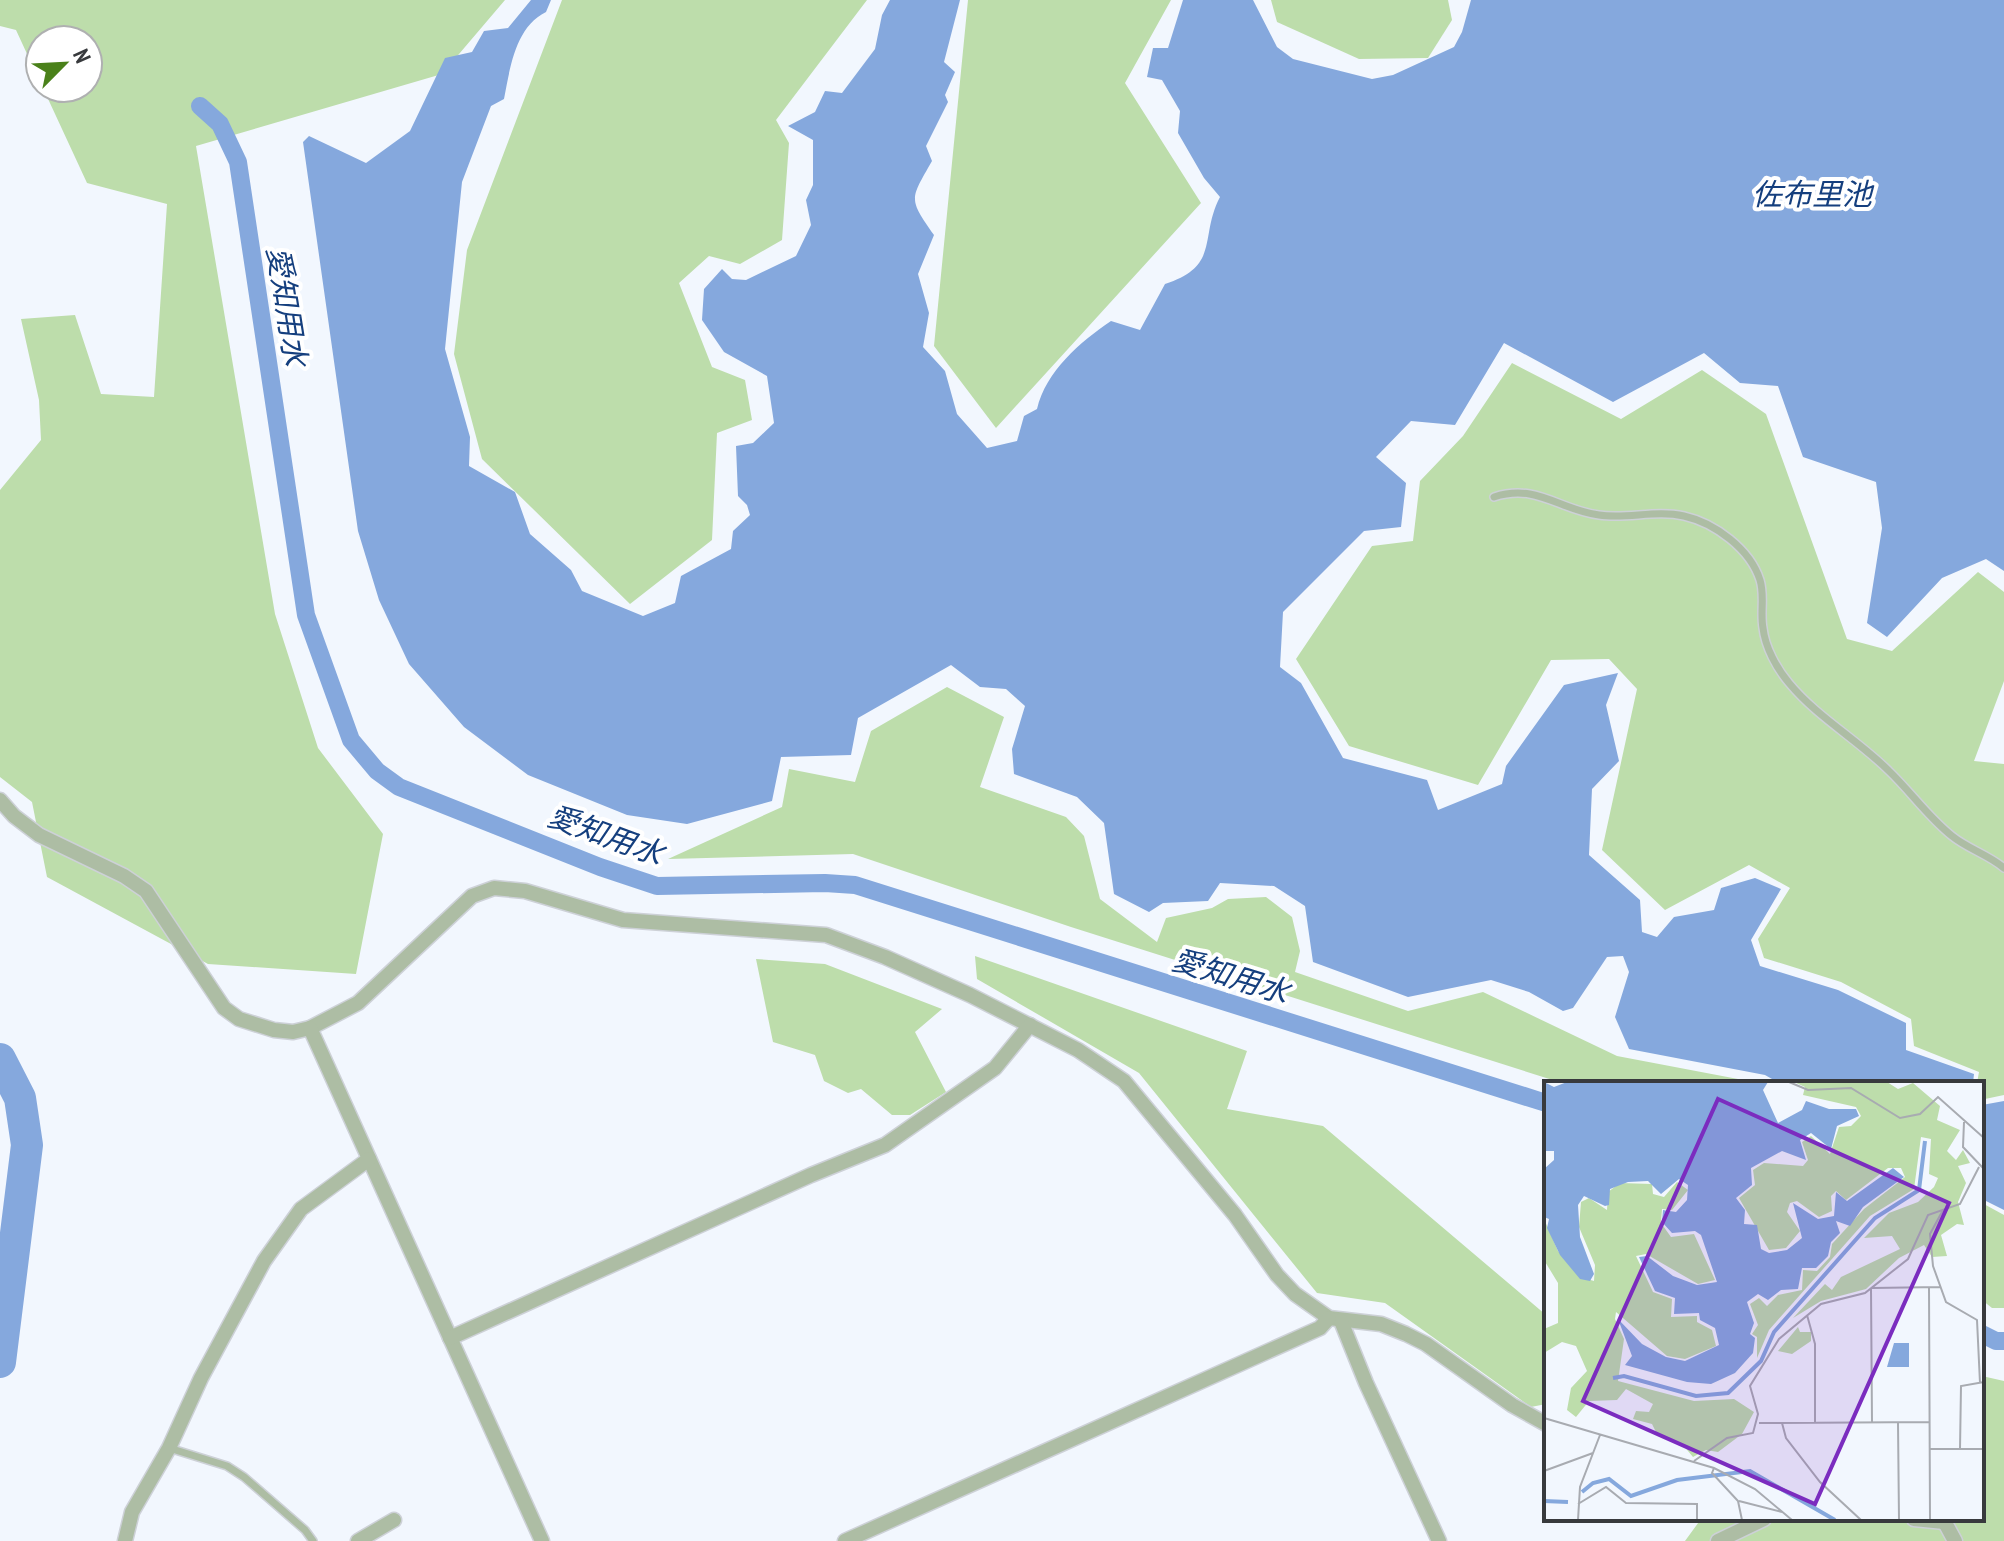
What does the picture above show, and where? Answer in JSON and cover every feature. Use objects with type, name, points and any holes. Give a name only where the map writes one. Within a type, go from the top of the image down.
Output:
[{"type":"street","points":[[0,800],[14,816],[39,835],[124,876],[146,891],[224,1008],[239,1019],[274,1030],[293,1032],[310,1028],[358,1003],[472,896],[494,888],[525,891],[623,920],[826,935],[885,957],[1030,1025],[1078,1050],[1124,1081],[1235,1215],[1277,1275],[1295,1294],[1335,1319],[1381,1324],[1426,1344],[1512,1405],[1544,1423]]},
{"type":"street","points":[[450,1338],[811,1175],[885,1145],[995,1068],[1030,1025]]},
{"type":"street","points":[[310,1028],[542,1541]]},
{"type":"street","points":[[125,1541],[132,1512],[169,1448],[201,1378],[264,1261],[301,1209],[369,1159]]},
{"type":"street","points":[[845,1541],[1335,1319]]},
{"type":"street","points":[[1335,1319],[1439,1541]]},
{"type":"street","points":[[358,1541],[394,1520]]},
{"type":"street","points":[[1718,1541],[1760,1521]]},
{"type":"street","points":[[1944,1521],[1955,1541]]},
{"type":"lane","points":[[1494,497],[1522,491],[1597,515],[1681,516],[1723,534],[1754,566],[1763,596],[1763,628],[1767,645],[1789,683],[1889,771],[1928,815],[1954,837],[2004,868]]},
{"type":"lane","points":[[169,1448],[227,1466],[305,1530],[313,1541]]},
{"type":"green space","points":[[0,0],[505,0],[442,74],[196,146],[275,614],[318,748],[383,834],[356,974],[208,964],[47,877],[32,802],[0,777],[0,490],[41,440],[39,400],[21,319],[75,315],[101,394],[154,397],[167,204],[87,183],[50,104],[104,104],[104,24],[24,24],[24,47],[16,30],[0,26]]},
{"type":"green space","points":[[562,0],[867,0],[776,120],[789,143],[782,240],[740,264],[709,256],[679,283],[712,367],[745,380],[752,420],[717,433],[712,540],[630,604],[482,459],[454,354],[467,250]]},
{"type":"green space","points":[[968,0],[1171,0],[1125,83],[1201,203],[996,428],[934,346]]},
{"type":"green space","points":[[1271,0],[1448,0],[1452,20],[1428,58],[1359,59],[1277,22]]},
{"type":"green space","points":[[1512,363],[1621,419],[1702,370],[1766,414],[1847,639],[1892,651],[1978,572],[2004,592],[2004,681],[1974,761],[2004,764],[2004,1095],[1985,1099],[1984,1081],[1977,1081],[1979,1072],[1914,1046],[1911,1019],[1841,982],[1764,958],[1758,939],[1790,888],[1749,865],[1665,910],[1602,850],[1637,689],[1609,659],[1551,660],[1478,785],[1349,746],[1296,659],[1372,546],[1413,541],[1420,481],[1463,436]]},
{"type":"green space","points":[[947,687],[1004,717],[980,787],[1066,817],[1084,836],[1100,899],[1157,942],[1166,918],[1212,908],[1228,899],[1266,897],[1292,917],[1300,951],[1295,972],[1408,1011],[1483,992],[1617,1056],[1748,1081],[1556,1081],[1071,927],[853,854],[668,859],[782,807],[789,769],[855,782],[871,731]]},
{"type":"green space","points":[[975,956],[1247,1051],[1227,1109],[1323,1126],[1544,1313],[1544,1404],[1531,1407],[1385,1303],[1317,1293],[1139,1073],[977,979]]},
{"type":"green space","points":[[756,959],[825,964],[942,1009],[915,1032],[946,1092],[910,1115],[892,1115],[861,1089],[848,1093],[824,1081],[815,1055],[773,1042]]},
{"type":"green space","points":[[1984,1204],[2004,1215],[2004,1308],[1992,1308],[1984,1302]]},
{"type":"green space","points":[[1984,1376],[2004,1381],[2004,1541],[1685,1541],[1700,1521],[1984,1521]]},
{"type":"water","name":"佐布里池","points":[[531,0],[551,0],[546,12],[527,28],[521,38],[504,99],[491,106],[462,182],[445,349],[470,437],[469,466],[515,492],[530,534],[571,570],[582,591],[643,616],[675,603],[681,576],[731,549],[733,531],[750,515],[747,505],[738,496],[736,446],[753,443],[774,423],[767,376],[724,352],[702,320],[704,289],[722,269],[732,279],[746,280],[796,256],[811,225],[806,200],[813,185],[813,140],[788,126],[815,112],[825,91],[842,93],[875,49],[882,15],[890,0],[960,0],[944,62],[955,72],[945,95],[948,102],[926,146],[932,161],[916,192],[916,206],[934,235],[918,274],[929,313],[923,347],[945,371],[957,414],[987,448],[1017,441],[1024,416],[1037,409],[1041,395],[1056,370],[1088,338],[1111,321],[1140,330],[1165,284],[1183,277],[1194,268],[1206,249],[1220,197],[1204,178],[1178,133],[1180,111],[1162,80],[1147,77],[1153,48],[1168,48],[1183,0],[1253,0],[1277,47],[1293,59],[1372,79],[1393,75],[1454,47],[1462,32],[1471,0],[2004,0],[2004,571],[1986,559],[1942,578],[1887,637],[1867,623],[1882,528],[1876,482],[1803,457],[1778,386],[1740,383],[1704,353],[1613,402],[1504,343],[1455,425],[1411,421],[1376,457],[1406,483],[1401,527],[1364,531],[1283,612],[1280,667],[1301,683],[1343,758],[1427,780],[1438,810],[1502,784],[1506,766],[1564,685],[1618,673],[1606,705],[1619,761],[1592,789],[1589,855],[1640,900],[1642,932],[1657,937],[1674,917],[1714,910],[1721,888],[1755,878],[1781,889],[1751,940],[1760,966],[1838,990],[1906,1023],[1906,1050],[1974,1074],[1973,1081],[1776,1081],[1765,1075],[1629,1049],[1615,1017],[1629,972],[1623,956],[1607,957],[1573,1008],[1563,1011],[1529,992],[1491,980],[1408,997],[1313,962],[1305,906],[1274,886],[1220,883],[1208,901],[1163,903],[1149,912],[1114,894],[1104,823],[1077,797],[1014,774],[1012,749],[1025,706],[1006,689],[980,687],[951,665],[858,718],[851,755],[781,757],[772,801],[687,824],[627,815],[528,775],[464,727],[409,664],[379,600],[358,531],[303,142],[309,136],[366,163],[410,131],[445,58],[472,52],[484,31],[508,28]]},
{"type":"water","points":[[2004,1101],[2004,1210],[1984,1200],[1984,1105]]},
{"type":"waterway","name":"愛知用水","points":[[200,106],[220,124],[238,162],[306,615],[351,740],[377,771],[399,787],[600,867],[657,886],[855,885],[1544,1102]]},
{"type":"waterway","points":[[0,1059],[20,1098],[27,1145],[0,1362]]},
{"type":"waterway","name":"愛知用水","points":[[1984,1335],[2004,1341]]}]
